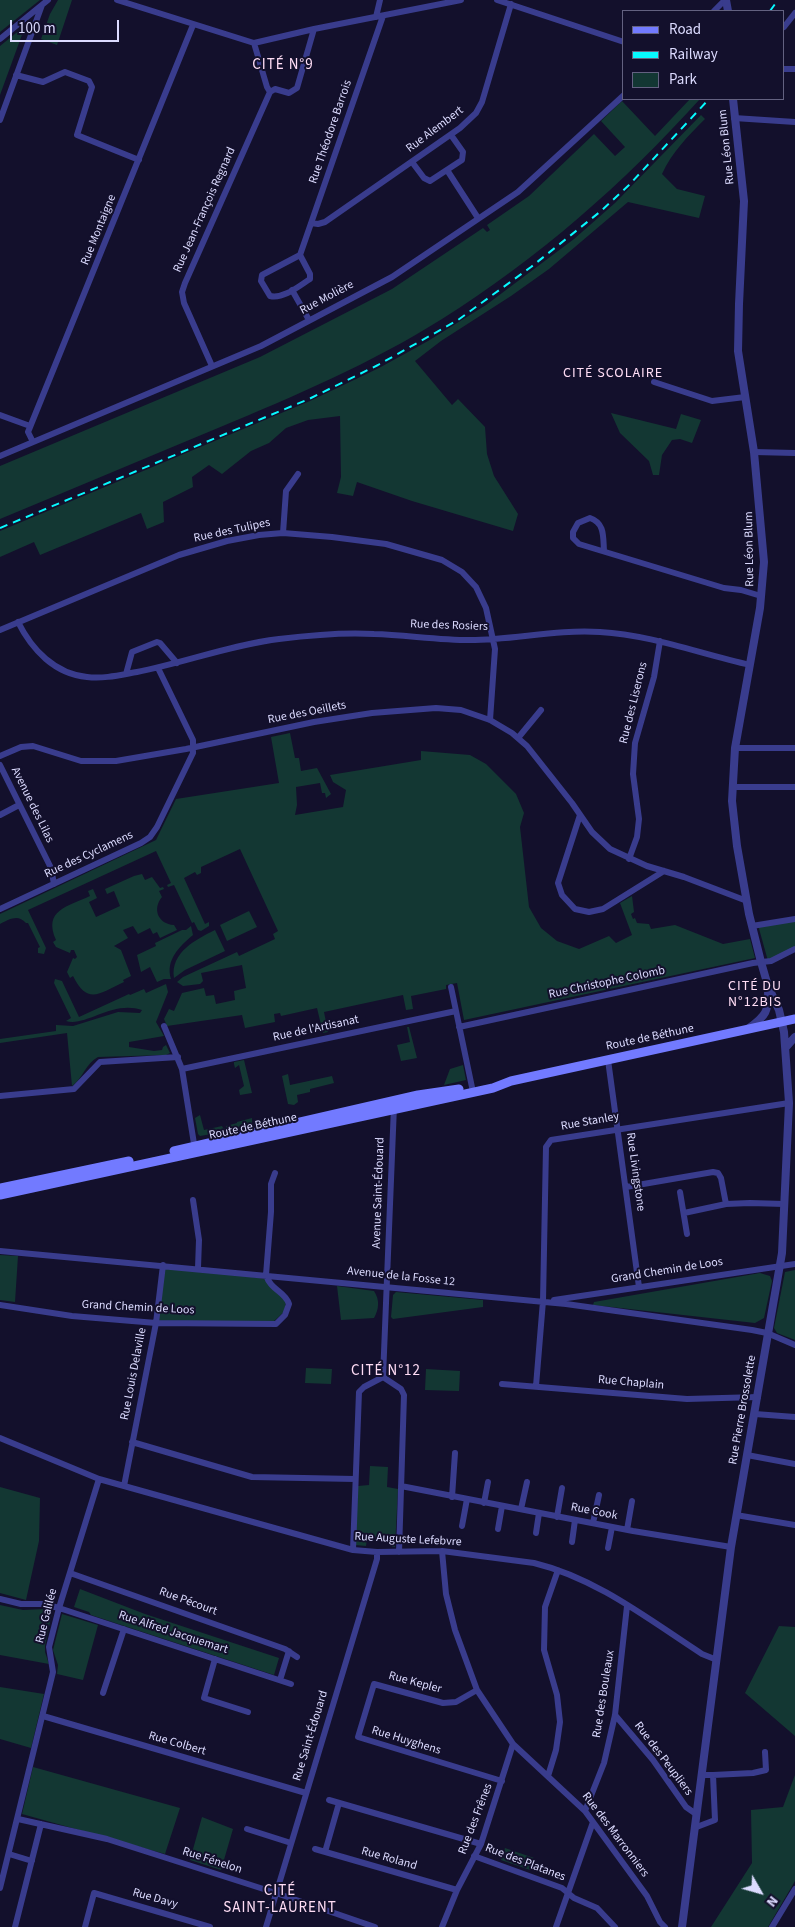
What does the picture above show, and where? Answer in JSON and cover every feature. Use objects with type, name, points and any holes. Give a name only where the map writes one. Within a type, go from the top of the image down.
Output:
[{"type":"main road","name":"Route de Béthune","points":[[0,1195],[472,1089],[500,1080],[511,1081],[795,1020]]},
{"type":"main road","name":"Route de Béthune","points":[[0,1188],[194,1150]]},
{"type":"street","points":[[0,39],[48,0]]},
{"type":"street","points":[[117,0],[254,44],[314,29],[460,0]]},
{"type":"street","name":"Rue Théodore Barrois","points":[[300,255],[380,17],[380,0]]},
{"type":"street","points":[[498,0],[622,41]]},
{"type":"street","points":[[715,10],[726,0]]},
{"type":"street","name":"Rue Alembert","points":[[310,223],[318,224],[325,222],[470,120],[482,102],[511,4]]},
{"type":"street","points":[[0,120],[42,5]]},
{"type":"street","points":[[785,26],[795,13]]},
{"type":"street","name":"Rue Montaigne","points":[[30,426],[193,25]]},
{"type":"street","points":[[254,44],[270,92],[275,89],[290,93],[297,88],[312,42],[314,29]]},
{"type":"street","points":[[16,75],[43,82],[65,72],[89,81],[92,87],[77,135],[139,160]]},
{"type":"street","name":"Rue Jean-François Regnard","points":[[212,366],[184,302],[182,292],[270,92]]},
{"type":"street","name":"Rue Molière","points":[[0,456],[260,346],[400,272],[525,186],[622,97]]},
{"type":"street","name":"Rue Léon Blum","points":[[733,100],[744,201],[738,344],[754,452],[764,562],[761,596],[735,748],[732,801],[737,842],[752,926],[760,962],[779,1010],[781,1022]]},
{"type":"street","points":[[734,118],[795,122]]},
{"type":"street","points":[[412,162],[428,181],[462,160],[464,154],[451,135]]},
{"type":"street","points":[[447,170],[478,218]]},
{"type":"street","points":[[300,255],[310,274],[310,279],[276,297],[270,296],[261,282],[262,275],[300,255]]},
{"type":"street","points":[[292,290],[309,320]]},
{"type":"street","points":[[654,382],[712,401],[745,397]]},
{"type":"street","points":[[0,415],[30,426],[28,432],[33,442]]},
{"type":"street","points":[[754,452],[795,453]]},
{"type":"street","points":[[283,533],[286,491],[298,474]]},
{"type":"street","points":[[604,551],[603,530],[598,522],[590,518],[578,523],[573,532],[573,538],[584,546],[724,588],[761,596]]},
{"type":"street","name":"Rue des Tulipes","points":[[0,630],[194,550],[242,538],[283,533],[386,544],[426,555],[454,566],[471,580],[482,596],[495,649],[490,720]]},
{"type":"street","name":"Rue des Rosiers","points":[[18,622],[37,651],[56,666],[79,676],[98,678],[158,668],[262,642],[322,634],[375,634],[471,640],[555,632],[599,631],[660,641],[750,665]]},
{"type":"street","name":"Rue des Liserons","points":[[629,859],[637,837],[639,819],[633,774],[635,743],[654,678],[660,641]]},
{"type":"street","points":[[126,674],[132,652],[154,642],[160,644],[177,663]]},
{"type":"street","points":[[158,668],[193,740],[194,747]]},
{"type":"street","name":"Rue des Oeillets","points":[[0,756],[21,747],[33,746],[81,761],[116,761],[314,722],[372,713],[452,708],[490,720],[518,738],[532,752],[604,844],[619,855],[747,901]]},
{"type":"street","points":[[518,738],[541,710]]},
{"type":"street","name":"Rue des Cyclamens","points":[[0,909],[150,837],[158,827],[194,747]]},
{"type":"street","points":[[735,748],[795,748]]},
{"type":"street","name":"Avenue des Lilas","points":[[0,765],[50,868],[54,884]]},
{"type":"street","points":[[733,786],[795,787]]},
{"type":"street","points":[[0,815],[19,805]]},
{"type":"street","points":[[580,815],[558,883],[562,895],[575,909],[589,912],[603,909],[664,871]]},
{"type":"street","points":[[752,926],[795,919]]},
{"type":"street","name":"Rue Christophe Colomb","points":[[459,1027],[771,961],[795,949]]},
{"type":"street","points":[[748,1029],[760,1020],[768,1009],[768,986]]},
{"type":"street","points":[[451,987],[472,1089]]},
{"type":"street","name":"Rue de l'Artisanat","points":[[182,1069],[456,1011]]},
{"type":"street","name":"Rue Pierre Brossolette","points":[[682,1927],[731,1547],[780,1266],[788,1103],[792,1088],[781,1022]]},
{"type":"street","points":[[164,1026],[182,1069],[194,1150]]},
{"type":"street","points":[[786,1047],[795,1037]]},
{"type":"street","points":[[0,1096],[74,1089],[95,1065],[100,1062],[178,1057]]},
{"type":"street","name":"Rue Livingstone","points":[[608,1060],[639,1287]]},
{"type":"street","name":"Rue Stanley","points":[[536,1386],[543,1302],[546,1147],[551,1140],[618,1128],[788,1103]]},
{"type":"street","name":"Avenue Saint-Édouard","points":[[384,1377],[394,1105]]},
{"type":"street","points":[[626,1187],[714,1172],[718,1173],[721,1178],[726,1204]]},
{"type":"street","points":[[266,1275],[271,1212],[271,1184],[275,1173]]},
{"type":"street","points":[[680,1192],[687,1234]]},
{"type":"street","points":[[193,1200],[199,1240],[198,1268]]},
{"type":"street","points":[[684,1213],[726,1204],[784,1204]]},
{"type":"street","name":"Avenue de la Fosse 12","points":[[0,1251],[198,1268],[543,1302],[752,1330],[767,1333],[795,1346]]},
{"type":"street","name":"Grand Chemin de Loos","points":[[543,1302],[795,1264]]},
{"type":"street","name":"Rue Louis Delaville","points":[[124,1486],[156,1323],[163,1265]]},
{"type":"street","name":"Grand Chemin de Loos","points":[[0,1305],[72,1316],[156,1323],[276,1324],[285,1315],[289,1304],[286,1297],[269,1283],[266,1275]]},
{"type":"street","points":[[353,1550],[359,1392],[364,1387],[384,1377],[401,1389],[404,1395],[399,1552]]},
{"type":"street","name":"Rue Chaplain","points":[[502,1384],[687,1399],[758,1397]]},
{"type":"street","points":[[755,1414],[795,1417]]},
{"type":"street","name":"Rue Auguste Lefebvre","points":[[0,1438],[99,1479],[353,1550],[442,1552],[534,1563],[558,1570],[588,1582],[702,1654],[717,1660]]},
{"type":"street","points":[[132,1442],[252,1477],[355,1479]]},
{"type":"street","points":[[452,1497],[455,1453]]},
{"type":"street","points":[[747,1455],[795,1464]]},
{"type":"street","name":"Rue Galilée","points":[[0,1888],[53,1672],[49,1647],[59,1608],[99,1479]]},
{"type":"street","points":[[484,1503],[488,1482]]},
{"type":"street","points":[[521,1509],[527,1482]]},
{"type":"street","name":"Rue Cook","points":[[401,1486],[626,1530],[731,1547]]},
{"type":"street","points":[[557,1516],[562,1488]]},
{"type":"street","points":[[594,1523],[599,1495]]},
{"type":"street","points":[[462,1526],[467,1500]]},
{"type":"street","points":[[626,1530],[632,1501]]},
{"type":"street","points":[[498,1529],[502,1506]]},
{"type":"street","points":[[536,1533],[539,1513]]},
{"type":"street","points":[[736,1514],[795,1526]]},
{"type":"street","points":[[572,1542],[575,1520]]},
{"type":"street","points":[[608,1548],[612,1527]]},
{"type":"street","name":"Rue Saint-Édouard","points":[[266,1927],[376,1563],[377,1552]]},
{"type":"street","name":"Rue des Marronniers","points":[[442,1552],[446,1594],[452,1621],[477,1690],[513,1744],[585,1811],[647,1896],[660,1922],[665,1927]]},
{"type":"street","points":[[548,1776],[556,1750],[560,1722],[557,1696],[544,1650],[545,1607],[558,1570]]},
{"type":"street","name":"Rue Pécourt","points":[[70,1573],[176,1610],[297,1657]]},
{"type":"street","name":"Rue Alfred Jacquemart","points":[[0,1599],[21,1604],[44,1604],[59,1608],[290,1684]]},
{"type":"street","name":"Rue des Bouleaux","points":[[585,1811],[604,1763],[615,1715],[627,1606]]},
{"type":"street","points":[[103,1693],[124,1629]]},
{"type":"street","points":[[280,1680],[288,1652]]},
{"type":"street","points":[[215,1659],[204,1698],[248,1712]]},
{"type":"street","name":"Rue Kepler","points":[[374,1684],[443,1703],[456,1702],[477,1690]]},
{"type":"street","name":"Rue Huyghens","points":[[374,1684],[358,1737],[502,1781]]},
{"type":"street","name":"Rue des Peupliers","points":[[615,1715],[653,1760],[686,1807],[696,1814]]},
{"type":"street","name":"Rue Colbert","points":[[43,1716],[306,1793]]},
{"type":"street","name":"Rue des Frênes","points":[[442,1927],[457,1890],[481,1844],[513,1744]]},
{"type":"street","points":[[702,1775],[753,1773],[766,1770],[765,1752]]},
{"type":"street","points":[[694,1828],[714,1820],[713,1775]]},
{"type":"street","points":[[329,1800],[481,1844]]},
{"type":"street","points":[[325,1852],[340,1803]]},
{"type":"street","name":"Rue Fénelon","points":[[18,1819],[107,1839],[276,1893],[356,1924],[375,1927]]},
{"type":"street","points":[[556,1927],[593,1822]]},
{"type":"street","points":[[15,1927],[41,1824]]},
{"type":"street","points":[[247,1829],[291,1843]]},
{"type":"street","name":"Rue Roland","points":[[315,1849],[457,1890]]},
{"type":"street","points":[[9,1854],[32,1861]]},
{"type":"street","name":"Rue des Platanes","points":[[474,1856],[562,1888],[574,1898],[597,1908],[615,1927]]},
{"type":"street","points":[[772,1927],[795,1889]]},
{"type":"street","name":"Rue Davy","points":[[85,1927],[94,1893],[210,1927]]},
{"type":"green space","points":[[0,0],[40,0],[0,32]]},
{"type":"green space","points":[[58,0],[72,0],[57,45],[41,39],[50,14]]},
{"type":"green space","points":[[21,29],[23,32],[0,95],[0,46]]},
{"type":"green space","points":[[689,100],[699,100],[641,161],[578,218],[512,271],[442,319],[388,350],[304,391],[0,519],[0,466],[260,357],[392,289],[483,228],[487,232],[490,230],[487,225],[529,196],[594,134],[615,156],[625,147],[601,121],[622,101],[655,136]]},
{"type":"green space","points":[[701,115],[705,119],[676,151],[662,174],[677,189],[705,196],[699,218],[628,202],[549,269],[441,341],[415,361],[452,405],[458,399],[485,427],[487,454],[494,476],[518,514],[513,531],[412,501],[357,482],[353,496],[337,493],[341,477],[340,416],[308,420],[286,428],[269,443],[251,451],[222,474],[209,465],[192,477],[193,487],[163,502],[164,522],[147,529],[141,513],[40,555],[34,542],[0,557],[0,531],[310,401],[379,368],[428,341],[486,305],[574,239],[615,203]]},
{"type":"green space","points":[[611,413],[676,429],[681,414],[701,420],[692,443],[680,439],[672,440],[662,455],[659,475],[653,475],[649,461],[620,433]]},
{"type":"green space","points":[[290,733],[295,758],[299,758],[301,771],[317,768],[331,794],[326,798],[325,793],[322,793],[320,783],[296,787],[297,805],[295,815],[343,807],[346,790],[333,782],[330,775],[421,760],[421,751],[470,755],[486,764],[516,794],[524,813],[520,827],[529,907],[541,928],[557,941],[579,949],[609,936],[616,943],[632,935],[620,903],[632,896],[634,912],[631,914],[637,923],[649,924],[651,929],[675,925],[723,944],[750,939],[755,958],[464,1020],[457,983],[446,985],[446,989],[411,996],[413,1009],[406,1010],[403,995],[324,1012],[328,1032],[323,1033],[317,1008],[281,1016],[280,1013],[274,1014],[275,1022],[245,1028],[242,1015],[167,1026],[164,1019],[169,1009],[174,1011],[182,993],[204,988],[206,996],[214,995],[216,1004],[235,1000],[234,991],[246,988],[242,965],[201,973],[203,981],[200,984],[183,986],[177,982],[183,977],[237,952],[239,956],[275,939],[273,934],[278,931],[240,849],[201,867],[201,873],[197,875],[195,872],[184,878],[205,924],[209,922],[209,926],[201,931],[198,930],[194,922],[192,923],[174,885],[168,887],[167,885],[171,883],[156,851],[28,910],[46,948],[44,954],[38,953],[38,948],[40,947],[28,923],[17,918],[0,924],[0,914],[156,840],[176,799],[279,783],[271,737]]},
{"type":"green space","points":[[142,874],[145,880],[152,877],[160,888],[163,887],[164,889],[159,891],[162,897],[157,906],[158,915],[164,922],[174,925],[177,930],[160,938],[157,932],[153,934],[150,928],[138,934],[133,926],[123,930],[128,938],[114,946],[121,950],[131,976],[123,980],[124,982],[101,993],[89,994],[84,991],[73,976],[70,978],[67,972],[73,958],[77,957],[74,950],[71,950],[70,953],[56,947],[53,942],[56,940],[53,930],[55,916],[66,907],[90,896],[88,891],[93,889],[97,898],[89,902],[96,917],[120,906],[114,891],[107,894],[105,889]]},
{"type":"green space","points":[[249,911],[257,927],[227,941],[220,925]]},
{"type":"green space","points":[[795,919],[795,949],[768,961],[758,925]]},
{"type":"green space","points":[[191,926],[193,935],[183,944],[172,960],[170,966],[171,979],[157,982],[150,967],[141,972],[137,955],[156,946],[155,943]]},
{"type":"green space","points":[[215,930],[225,951],[185,970],[174,978],[176,961],[180,954],[193,942]]},
{"type":"green space","points":[[55,979],[62,981],[79,1017],[129,994],[144,989],[146,993],[166,984],[168,992],[156,1022],[164,1036],[129,1042],[129,1047],[154,1051],[162,1050],[166,1045],[170,1053],[166,1055],[98,1057],[90,1063],[72,1086],[67,1033],[0,1043],[0,1039],[56,1031],[56,1025],[73,1026],[118,1012],[140,1013],[142,1010],[120,1008],[74,1022],[66,1021],[71,1018],[54,983]]},
{"type":"green space","points":[[407,1027],[409,1027],[417,1058],[401,1061],[397,1045],[410,1042]]},
{"type":"green space","points":[[244,1060],[252,1093],[240,1095],[239,1090],[244,1086],[239,1065],[235,1068],[234,1062]]},
{"type":"green space","points":[[463,1065],[466,1080],[444,1085],[450,1069]]},
{"type":"green space","points":[[288,1074],[290,1085],[332,1076],[334,1083],[310,1089],[310,1092],[297,1095],[298,1102],[294,1105],[288,1104],[282,1076]]},
{"type":"green space","points":[[200,1115],[204,1130],[222,1126],[226,1128],[226,1126],[252,1118],[252,1127],[200,1136],[195,1118]]},
{"type":"green space","points":[[0,1255],[18,1256],[15,1302],[0,1300]]},
{"type":"green space","points":[[163,1265],[267,1279],[287,1298],[284,1312],[274,1321],[156,1323]]},
{"type":"green space","points":[[795,1270],[795,1340],[777,1333],[774,1328],[785,1272]]},
{"type":"green space","points":[[760,1273],[770,1276],[772,1281],[764,1318],[755,1323],[593,1305],[594,1302]]},
{"type":"green space","points":[[337,1286],[374,1291],[378,1305],[374,1318],[341,1320]]},
{"type":"green space","points":[[396,1292],[483,1300],[483,1307],[393,1319],[391,1317],[393,1295]]},
{"type":"green space","points":[[306,1368],[332,1369],[331,1384],[305,1383]]},
{"type":"green space","points":[[426,1369],[460,1371],[459,1391],[425,1390]]},
{"type":"green space","points":[[370,1466],[388,1467],[387,1487],[398,1489],[395,1547],[392,1547],[391,1540],[367,1539],[366,1546],[355,1545],[358,1486],[369,1485]]},
{"type":"green space","points":[[0,1487],[40,1498],[39,1541],[26,1600],[0,1593]]},
{"type":"green space","points":[[80,1589],[145,1614],[279,1658],[274,1675],[91,1615],[89,1612],[74,1607]]},
{"type":"green space","points":[[0,1605],[23,1610],[46,1609],[52,1613],[45,1646],[49,1664],[0,1655]]},
{"type":"green space","points":[[62,1614],[98,1625],[83,1680],[57,1674],[58,1665],[53,1650]]},
{"type":"green space","points":[[779,1626],[795,1627],[795,1736],[745,1693]]},
{"type":"green space","points":[[0,1687],[44,1694],[31,1748],[0,1739]]},
{"type":"green space","points":[[33,1767],[180,1808],[165,1854],[22,1814]]},
{"type":"green space","points":[[795,1775],[795,1881],[768,1927],[711,1927],[752,1863],[751,1810],[783,1807]]},
{"type":"green space","points":[[202,1817],[233,1829],[221,1870],[190,1860]]},
{"type":"green space","points":[[505,1848],[534,1858],[530,1870],[501,1860]]},
{"type":"railway","points":[[771,10],[778,0]]},
{"type":"railway","points":[[0,528],[309,399],[378,365],[458,320],[531,267],[601,211],[629,185],[708,100]]},
{"type":"district","name":"CITÉ N°9","points":[[283,66]]},
{"type":"district","name":"CITÉ SCOLAIRE","points":[[613,374]]},
{"type":"district","name":"CITÉ DU N°12BIS","points":[[755,996]]},
{"type":"district","name":"CITÉ N°12","points":[[386,1372]]},
{"type":"district","name":"CITÉ SAINT-LAURENT","points":[[280,1900]]}]
